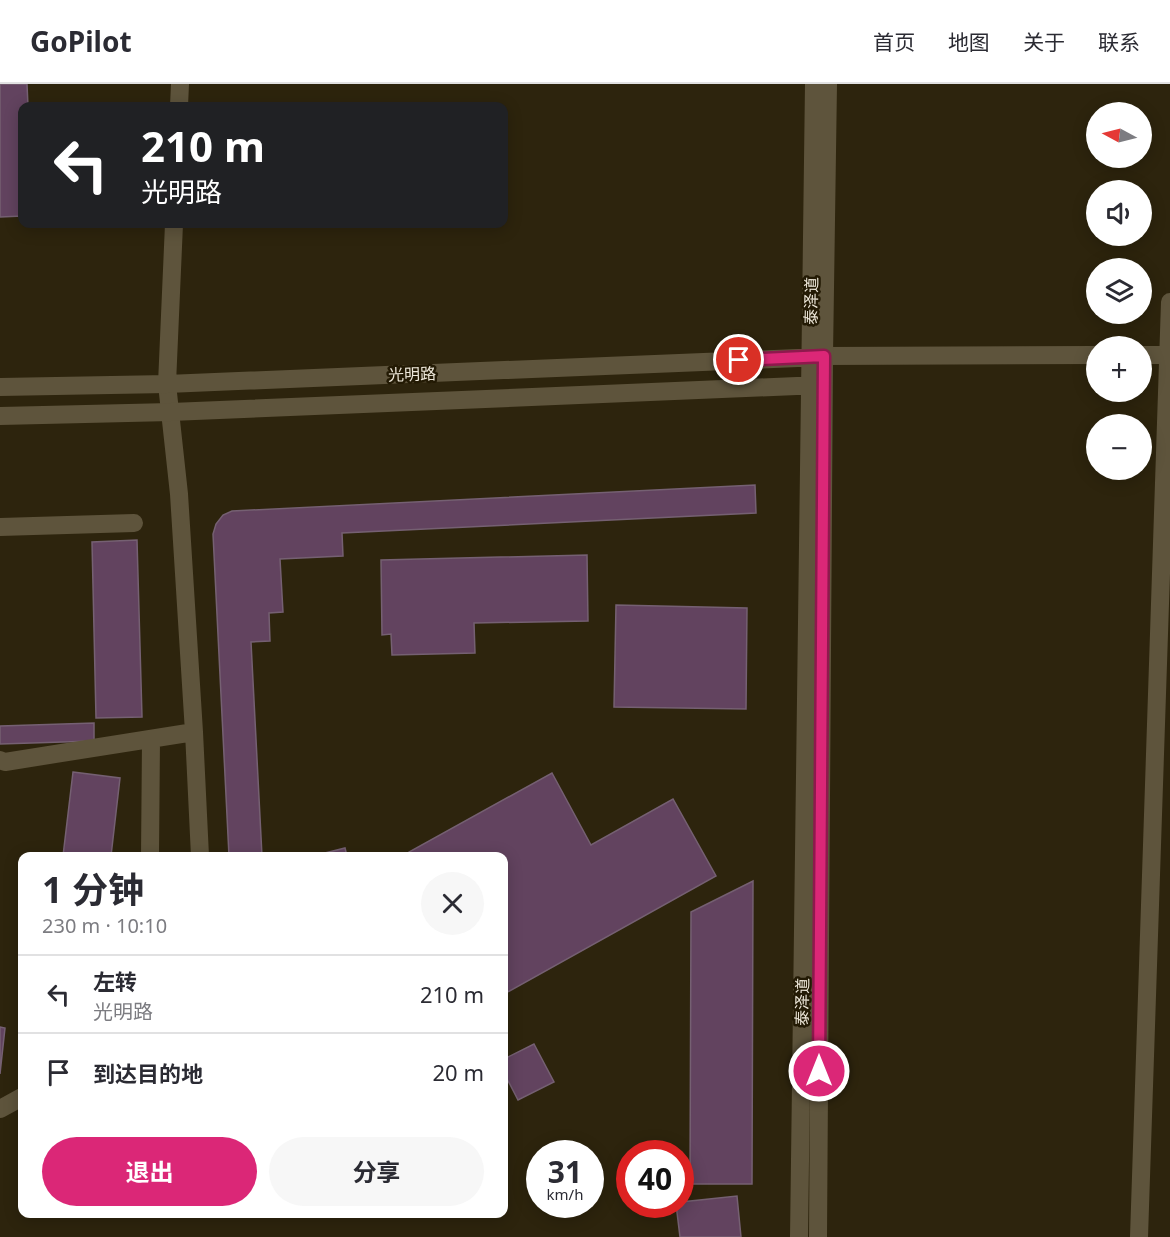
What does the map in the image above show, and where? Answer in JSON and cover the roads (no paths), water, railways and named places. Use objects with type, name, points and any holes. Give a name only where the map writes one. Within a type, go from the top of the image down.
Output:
[{"type":"street","points":[[179,102],[180,84]]},
{"type":"street","name":"泰泽道","points":[[814,84],[817,357],[818,1237]]},
{"type":"street","name":"泰泽道","points":[[817,357],[828,84]]},
{"type":"street","points":[[174,228],[167,384],[179,494],[200,852]]},
{"type":"street","points":[[1139,1237],[1170,302]]},
{"type":"street","name":"光明路","points":[[0,387],[167,384],[817,357],[1086,355]]},
{"type":"street","points":[[1152,355],[1169,355]]},
{"type":"street","name":"泰泽道","points":[[800,1237],[817,385]]},
{"type":"street","name":"光明路","points":[[0,416],[171,412],[817,385]]},
{"type":"street","points":[[0,527],[134,523]]},
{"type":"street","points":[[2,763],[194,732]]},
{"type":"street","points":[[150,852],[151,740]]},
{"type":"street","points":[[0,1109],[18,1099]]}]
